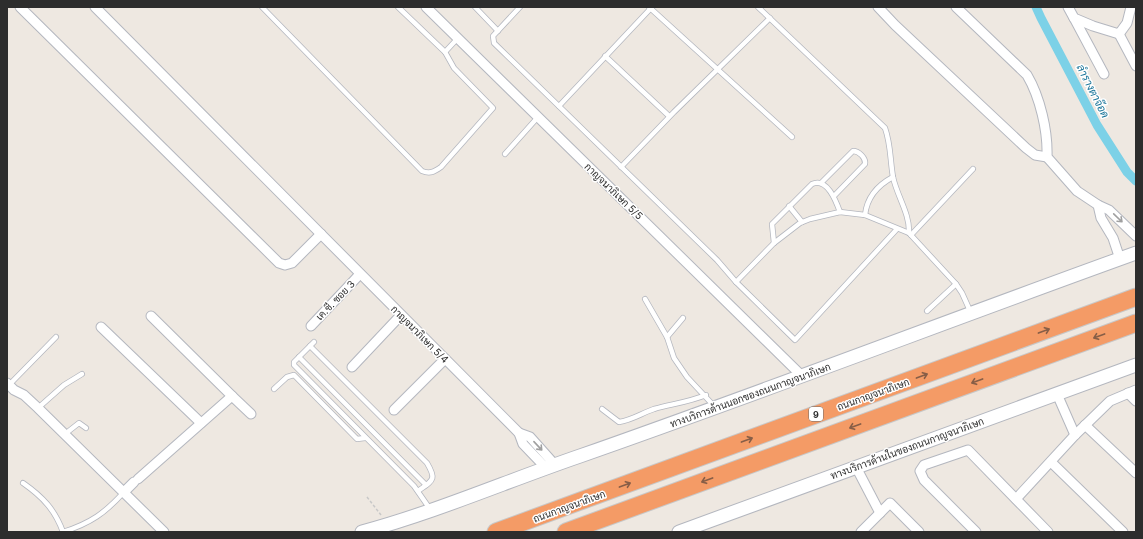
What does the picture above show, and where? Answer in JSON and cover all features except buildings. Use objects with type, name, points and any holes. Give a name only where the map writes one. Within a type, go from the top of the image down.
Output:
[{"type":"highway","name":"ถนนกาญจนาภิเษก","points":[[496,532],[1136,297]]},
{"type":"highway","points":[[566,532],[1136,323]]},
{"type":"main road","name":"ทางบริการด้านนอกของถนนกาญจนาภิเษก","points":[[362,532],[482,493],[551,466],[716,408],[1136,253]]},
{"type":"main road","name":"ทางบริการด้านในของถนนกาญจนาภิเษก","points":[[679,532],[1136,365]]},
{"type":"street","points":[[20,7],[279,263],[285,265],[292,262],[321,234]]},
{"type":"street","name":"กาญจนาภิเษก 5/4","points":[[94,7],[519,433],[523,444],[551,466]]},
{"type":"street","name":"กาญจนาภิเษก 5/5","points":[[426,7],[802,376]]},
{"type":"street","points":[[878,7],[895,25],[1026,148],[1035,155],[1047,157],[1077,191],[1098,205],[1110,210],[1133,233]]},
{"type":"street","points":[[956,7],[1028,75],[1035,87],[1038,99],[1048,144],[1047,157]]},
{"type":"street","points":[[1068,7],[1104,74]]},
{"type":"street","points":[[1119,34],[1127,23],[1131,7]]},
{"type":"street","points":[[1074,18],[1119,34],[1136,66]]},
{"type":"street","points":[[1098,205],[1101,218],[1113,238],[1120,259]]},
{"type":"street","points":[[1113,238],[1133,233]]},
{"type":"street","name":"เค.ซี. ซอย 3","points":[[310,326],[360,274]]},
{"type":"street","points":[[352,367],[401,315]]},
{"type":"street","points":[[151,316],[251,414]]},
{"type":"street","points":[[101,327],[201,423]]},
{"type":"street","points":[[394,410],[445,359]]},
{"type":"street","points":[[8,384],[24,395],[66,434],[164,532]]},
{"type":"street","points":[[1016,499],[1075,435],[1110,401],[1132,391],[1136,401]]},
{"type":"street","points":[[1057,394],[1075,435]]},
{"type":"street","points":[[124,492],[232,396]]},
{"type":"street","points":[[1085,425],[1136,474]]},
{"type":"street","points":[[976,532],[924,480],[920,471],[924,465],[968,450],[1048,532]]},
{"type":"street","points":[[1051,462],[1122,532]]},
{"type":"street","points":[[856,467],[880,513]]},
{"type":"street","points":[[861,532],[890,503],[919,532]]},
{"type":"lane","points":[[262,7],[422,171],[428,173],[434,172],[441,167],[493,108],[454,68],[445,52],[398,7]]},
{"type":"lane","points":[[475,7],[498,31]]},
{"type":"lane","points":[[520,7],[493,36],[494,43],[717,260],[736,282],[795,340],[897,229]]},
{"type":"lane","points":[[559,106],[651,7],[792,136]]},
{"type":"lane","points":[[758,7],[885,128],[890,142],[893,177],[909,224],[910,234]]},
{"type":"lane","points":[[621,167],[669,116],[770,18]]},
{"type":"lane","points":[[445,52],[458,38]]},
{"type":"lane","points":[[605,56],[669,116]]},
{"type":"lane","points":[[504,154],[539,117]]},
{"type":"lane","points":[[821,183],[852,151],[856,151],[864,158],[865,164],[834,196]]},
{"type":"lane","points":[[910,234],[973,169]]},
{"type":"lane","points":[[865,215],[866,205],[874,192],[884,182],[893,177]]},
{"type":"lane","points":[[774,242],[772,224],[812,184],[816,182],[821,183],[834,196],[840,212]]},
{"type":"lane","points":[[789,206],[802,222]]},
{"type":"lane","points":[[736,282],[774,242],[802,222],[810,218],[840,212],[865,215],[910,234],[956,284],[972,314]]},
{"type":"lane","points":[[927,312],[956,284]]},
{"type":"lane","points":[[645,299],[667,337],[674,358],[687,377],[706,395],[716,408]]},
{"type":"lane","points":[[667,337],[683,318]]},
{"type":"lane","points":[[8,384],[56,337]]},
{"type":"lane","points":[[418,491],[430,482],[434,474],[427,463],[312,344],[294,362],[294,365],[418,491],[431,510]]},
{"type":"lane","points":[[299,357],[426,485]]},
{"type":"lane","points":[[38,408],[64,385],[82,374]]},
{"type":"lane","points":[[274,389],[287,377],[294,375],[358,439],[365,438]]},
{"type":"lane","points":[[602,410],[619,422],[632,420],[652,410],[688,402],[706,395]]},
{"type":"lane","points":[[66,434],[79,423],[86,428]]},
{"type":"lane","points":[[24,483],[50,505],[63,532],[81,526],[103,514],[124,492]]},
{"type":"path","points":[[367,497],[388,524]]},
{"type":"waterway","name":"ลำรางตาจ๊อด","points":[[1036,7],[1097,125],[1127,172],[1136,181]]}]
